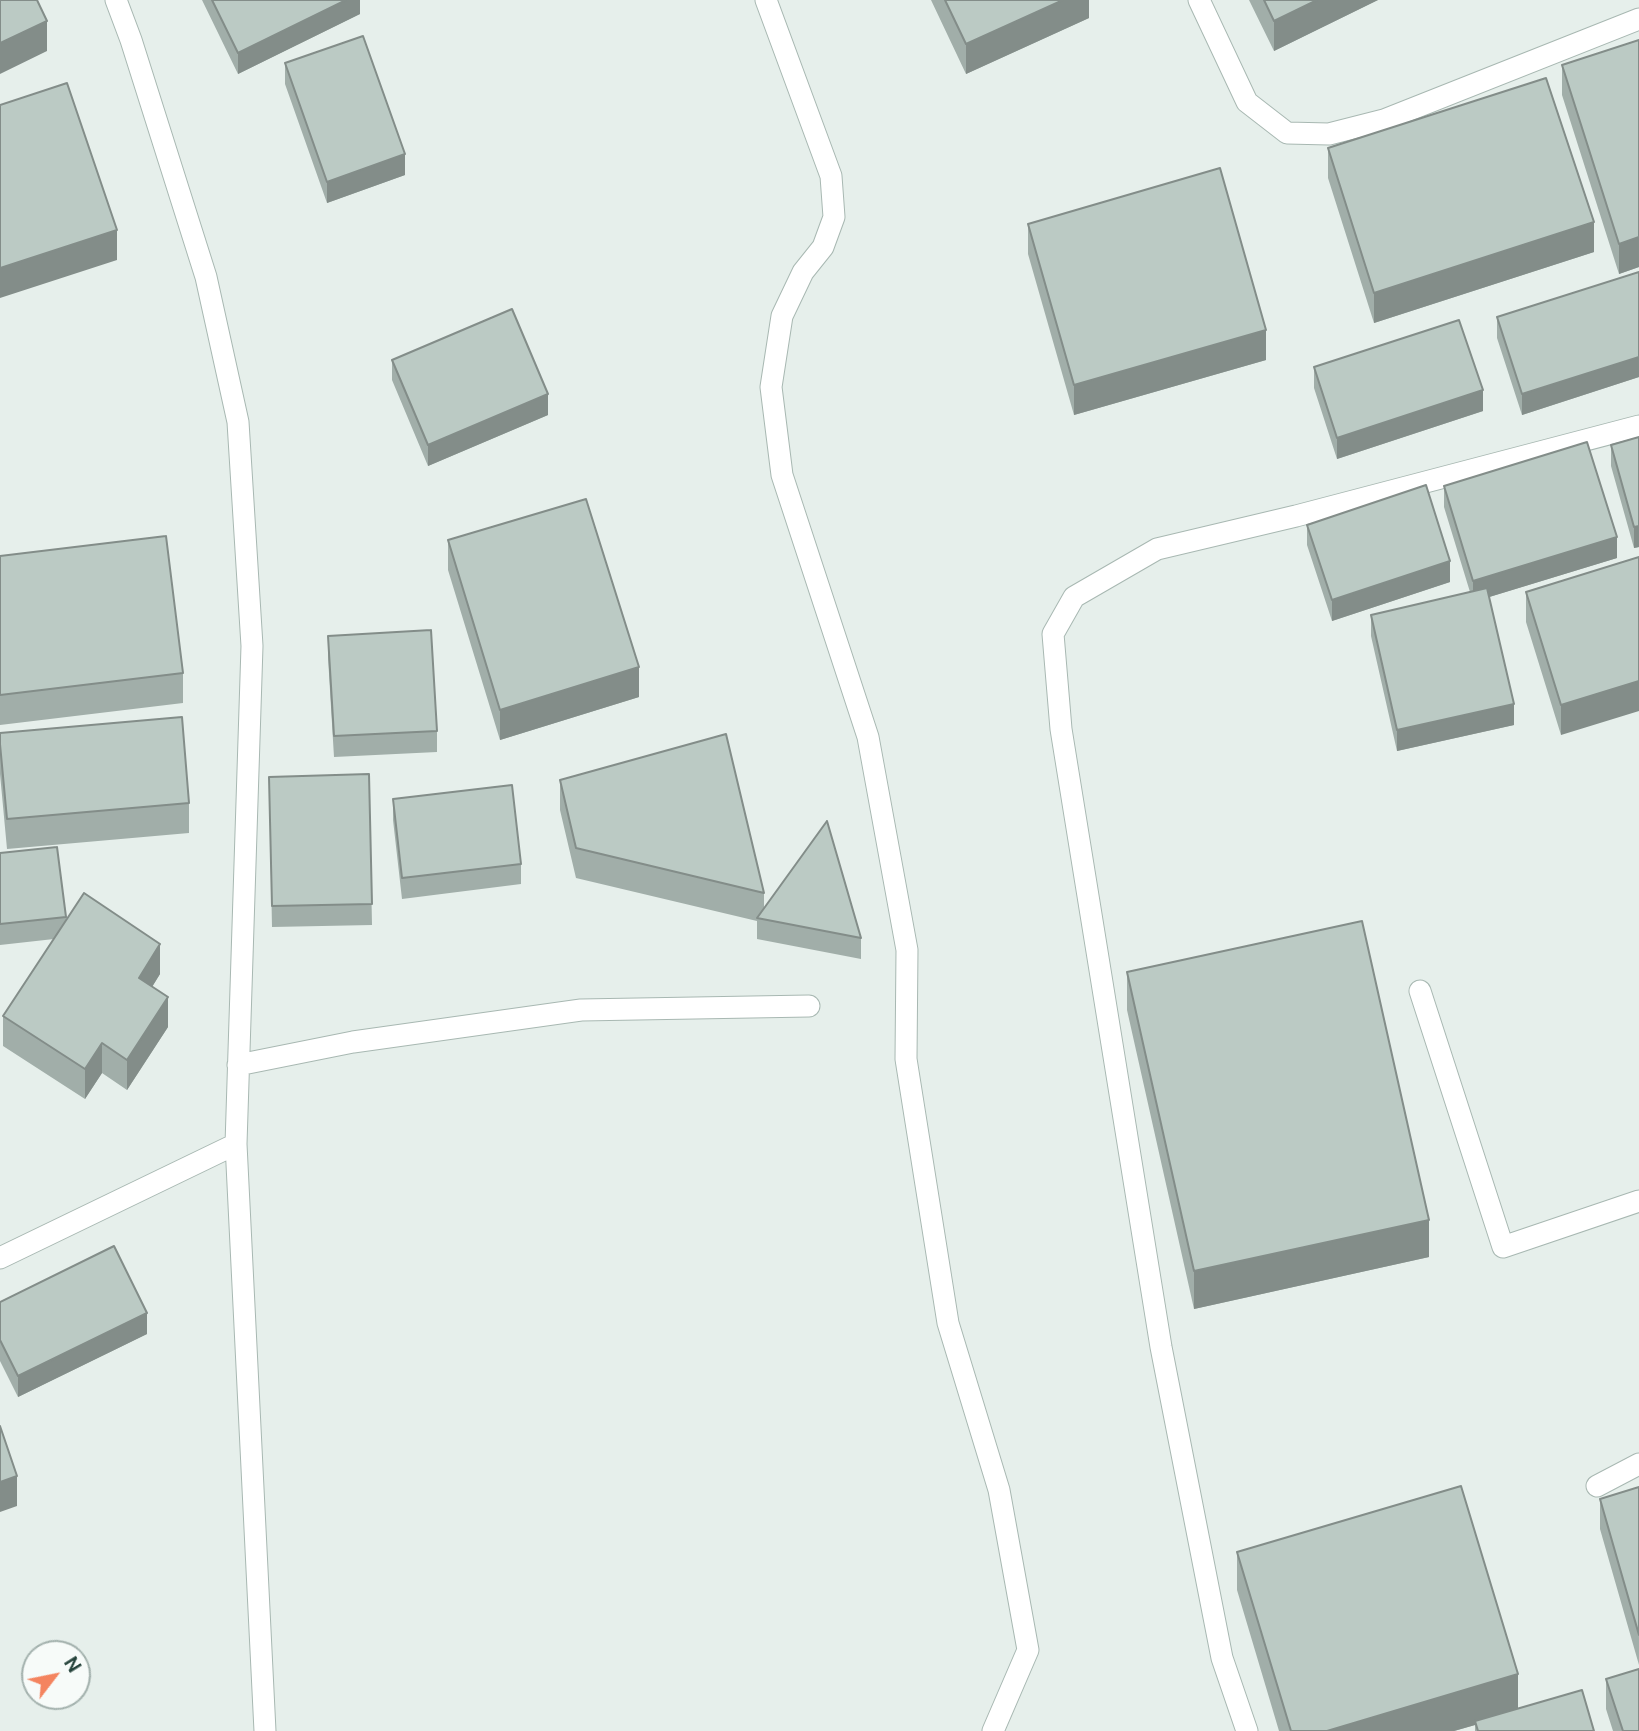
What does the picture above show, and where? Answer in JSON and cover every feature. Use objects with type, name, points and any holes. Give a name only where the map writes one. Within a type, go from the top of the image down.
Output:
[{"type":"street","points":[[116,0],[206,276],[238,422],[252,646],[236,1144],[265,1731]]},
{"type":"street","points":[[766,0],[831,176],[834,217],[823,247],[803,272],[782,316],[771,387],[782,475],[867,737],[907,950],[906,1059],[948,1323],[999,1490],[1028,1650],[993,1731]]},
{"type":"street","points":[[1199,0],[1247,102],[1286,133],[1329,134],[1384,120],[1639,19]]},
{"type":"street","points":[[1247,1731],[1222,1658],[1161,1347],[1061,729],[1053,634],[1074,597],[1157,549],[1296,516],[1639,426]]},
{"type":"street","points":[[1420,991],[1503,1247],[1639,1201]]},
{"type":"street","points":[[238,1065],[352,1042],[581,1010],[809,1006]]},
{"type":"street","points":[[0,1258],[236,1144]]},
{"type":"street","points":[[1597,1486],[1639,1464]]},
{"type":"building","points":[[0,0],[37,0],[47,21],[0,43]]},
{"type":"building","points":[[212,0],[346,0],[238,53]]},
{"type":"building","points":[[945,0],[1063,0],[966,44]]},
{"type":"building","points":[[1264,0],[1317,0],[1274,21]]},
{"type":"building","points":[[363,36],[405,154],[327,182],[285,63]]},
{"type":"building","points":[[1639,40],[1639,237],[1619,244],[1562,65]]},
{"type":"building","points":[[1546,78],[1594,222],[1374,293],[1328,148]]},
{"type":"building","points":[[67,83],[117,230],[0,268],[0,105]]},
{"type":"building","points":[[1220,168],[1266,330],[1074,385],[1028,224]]},
{"type":"building","points":[[1639,272],[1639,357],[1522,394],[1497,317]]},
{"type":"building","points":[[512,309],[548,394],[428,445],[392,360]]},
{"type":"building","points":[[1459,320],[1483,390],[1337,438],[1314,367]]},
{"type":"building","points":[[1639,437],[1639,526],[1634,527],[1611,445]]},
{"type":"building","points":[[1587,442],[1617,537],[1473,581],[1444,486]]},
{"type":"building","points":[[1426,485],[1450,561],[1332,600],[1307,525]]},
{"type":"building","points":[[586,499],[639,667],[500,710],[448,540]]},
{"type":"building","points":[[166,536],[183,673],[0,695],[0,556]]},
{"type":"building","points":[[1639,557],[1639,681],[1561,705],[1526,592]]},
{"type":"building","points":[[1487,588],[1514,704],[1397,730],[1371,615]]},
{"type":"building","points":[[431,630],[437,731],[334,736],[328,636]]},
{"type":"building","points":[[182,717],[189,803],[7,819],[0,733]]},
{"type":"building","points":[[726,734],[764,893],[576,848],[560,780]]},
{"type":"building","points":[[369,774],[372,904],[272,906],[269,777]]},
{"type":"building","points":[[512,785],[521,864],[402,878],[393,799]]},
{"type":"building","points":[[827,821],[861,938],[757,918]]},
{"type":"building","points":[[57,847],[66,917],[0,924],[0,853]]},
{"type":"building","points":[[84,893],[160,944],[139,978],[168,997],[127,1060],[102,1043],[85,1069],[3,1016]]},
{"type":"building","points":[[1362,921],[1429,1220],[1194,1271],[1127,972]]},
{"type":"building","points":[[114,1246],[147,1313],[18,1376],[0,1340],[0,1302]]},
{"type":"building","points":[[0,1426],[17,1476],[0,1482]]},
{"type":"building","points":[[1461,1486],[1518,1674],[1327,1731],[1291,1731],[1237,1552]]},
{"type":"building","points":[[1639,1487],[1639,1635],[1600,1499]]},
{"type":"building","points":[[1639,1669],[1639,1731],[1623,1731],[1606,1679]]},
{"type":"building","points":[[1582,1690],[1594,1731],[1478,1731],[1475,1721]]}]
